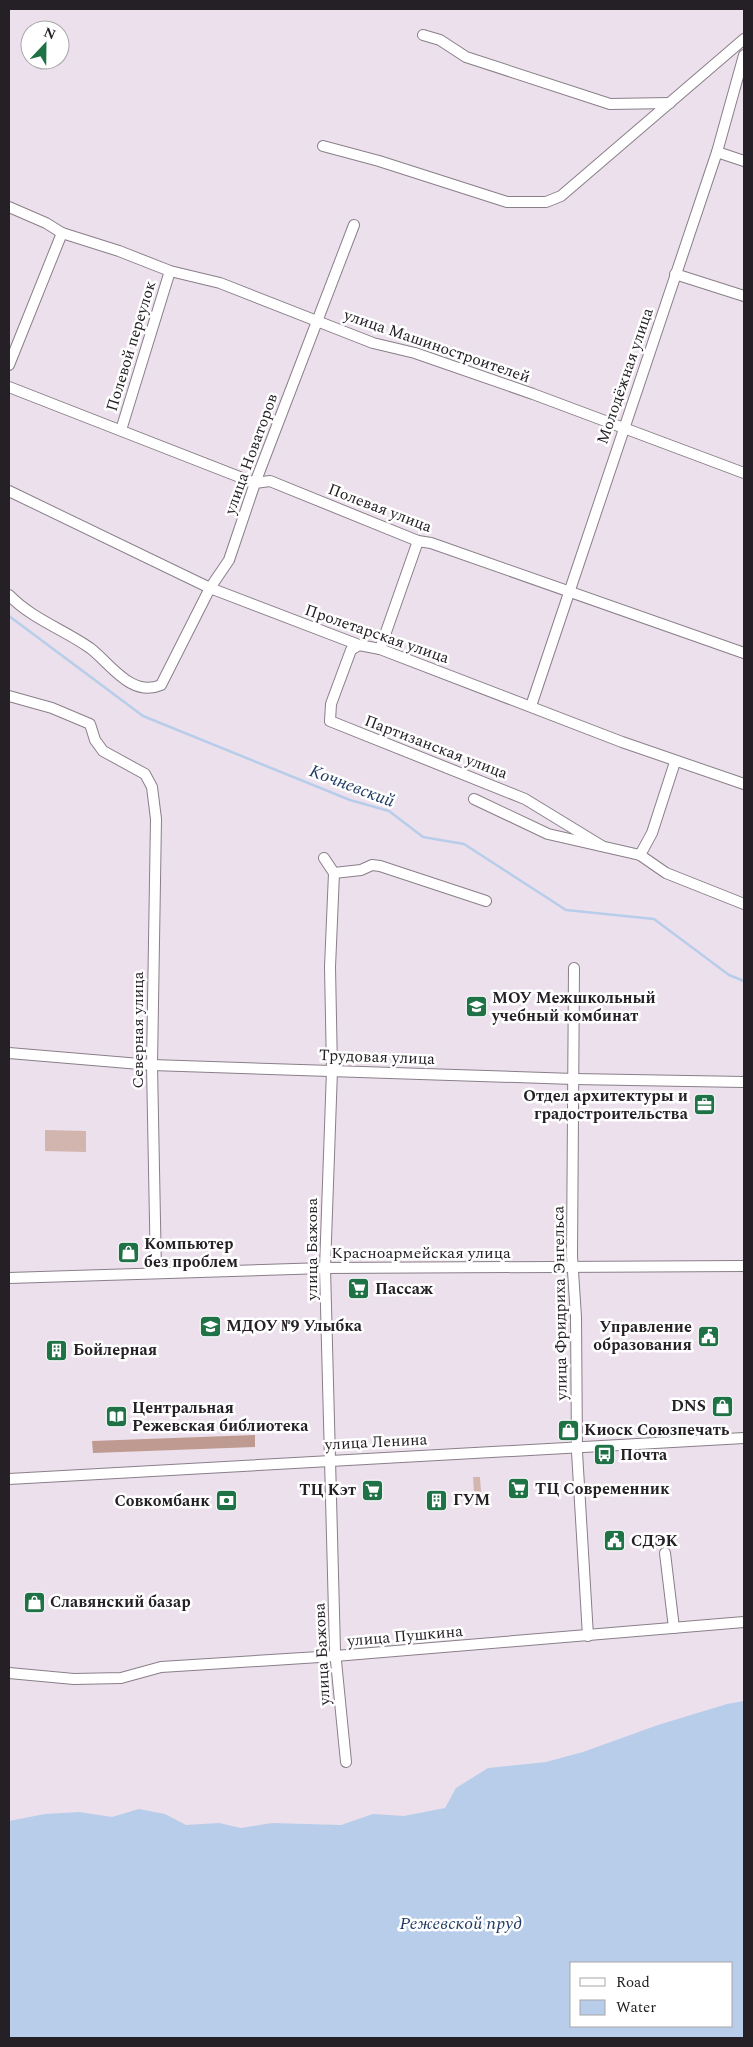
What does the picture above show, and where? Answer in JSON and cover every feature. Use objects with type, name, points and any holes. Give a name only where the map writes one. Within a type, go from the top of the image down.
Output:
[{"type":"street","points":[[424,35],[440,40],[466,56],[610,104],[670,103]]},
{"type":"street","points":[[323,146],[379,161],[507,202],[546,202],[561,196],[744,38]]},
{"type":"street","name":"Молодёжная улица","points":[[531,706],[568,591],[717,152],[744,55]]},
{"type":"street","points":[[717,152],[744,161]]},
{"type":"street","name":"улица Машиностроителей","points":[[9,207],[46,222],[62,233],[119,251],[170,271],[220,283],[374,343],[416,353],[744,473]]},
{"type":"street","name":"улица Новаторов","points":[[9,595],[22,608],[90,648],[118,676],[142,687],[153,689],[161,686],[210,588],[229,560],[255,483],[354,225]]},
{"type":"street","points":[[9,364],[62,233]]},
{"type":"street","name":"Полевой переулок","points":[[121,430],[170,271]]},
{"type":"street","points":[[675,274],[744,296]]},
{"type":"street","name":"Полевая улица","points":[[9,386],[255,483],[270,481],[418,541],[431,543],[744,653]]},
{"type":"street","name":"Пролетарская улица","points":[[9,491],[210,588],[359,645],[380,648],[675,762],[744,784]]},
{"type":"street","points":[[380,648],[418,541]]},
{"type":"street","name":"Партизанская улица","points":[[359,645],[351,650],[344,668],[331,704],[330,721],[525,799],[602,846]]},
{"type":"street","name":"Северная улица","points":[[9,696],[52,708],[90,724],[95,740],[103,751],[144,774],[152,787],[156,819],[152,1065],[156,1273]]},
{"type":"street","points":[[640,855],[652,833],[675,762]]},
{"type":"street","name":"Партизанская улица","points":[[474,799],[548,834],[640,855],[666,873],[744,904]]},
{"type":"street","points":[[324,858],[334,873],[361,870],[372,865],[486,901]]},
{"type":"street","name":"улица Бажова","points":[[334,873],[330,968],[332,1070],[325,1268],[335,1656],[346,1762]]},
{"type":"street","name":"улица Фридриха Энгельса","points":[[574,968],[573,1267],[576,1317],[577,1448],[588,1636]]},
{"type":"street","name":"Трудовая улица","points":[[9,1053],[152,1065],[574,1079],[744,1082]]},
{"type":"street","name":"Красноармейская улица","points":[[9,1278],[325,1268],[744,1266]]},
{"type":"street","name":"улица Ленина","points":[[9,1479],[331,1459],[577,1448],[744,1438]]},
{"type":"street","points":[[665,1553],[674,1628]]},
{"type":"street","name":"улица Пушкина","points":[[9,1673],[74,1679],[121,1678],[161,1667],[335,1656],[744,1622]]},
{"type":"shaded area","points":[[45,1130],[86,1131],[86,1152],[45,1151]]},
{"type":"shaded area","points":[[255,1435],[255,1447],[93,1453],[92,1441]]},
{"type":"shaded area","points":[[473,1477],[480,1477],[481,1492],[474,1493]]},
{"type":"water","name":"Режевской пруд","points":[[744,1701],[744,2038],[9,2038],[9,1821],[45,1814],[79,1812],[112,1817],[139,1809],[165,1814],[186,1825],[219,1823],[241,1828],[272,1823],[341,1825],[373,1814],[404,1816],[445,1808],[456,1788],[488,1768],[546,1762],[583,1752],[658,1725],[727,1704]]},
{"type":"waterway","name":"Кочневский","points":[[9,616],[143,716],[350,800],[389,811],[423,837],[464,844],[566,910],[654,919],[729,975],[744,981]]},
{"type":"place","name":"МОУ Межшкольный учебный комбинат","points":[[476,1007]]},
{"type":"place","name":"Отдел архитектуры и градостроительства","points":[[704,1105]]},
{"type":"place","name":"Компьютер без проблем","points":[[128,1253]]},
{"type":"place","name":"Пассаж","points":[[359,1289]]},
{"type":"place","name":"МДОУ №9 Улыбка","points":[[210,1326]]},
{"type":"place","name":"Управление образования","points":[[708,1336]]},
{"type":"place","name":"Бойлерная","points":[[57,1350]]},
{"type":"place","name":"DNS","points":[[722,1406]]},
{"type":"place","name":"Центральная Режевская библиотека","points":[[116,1417]]},
{"type":"place","name":"Киоск Союзпечать","points":[[568,1430]]},
{"type":"place","name":"Почта","points":[[604,1455]]},
{"type":"place","name":"ТЦ Современник","points":[[519,1489]]},
{"type":"place","name":"ТЦ Кэт","points":[[372,1490]]},
{"type":"place","name":"ГУМ","points":[[437,1500]]},
{"type":"place","name":"Совкомбанк","points":[[226,1501]]},
{"type":"place","name":"СДЭК","points":[[615,1541]]},
{"type":"place","name":"Славянский базар","points":[[34,1602]]}]
